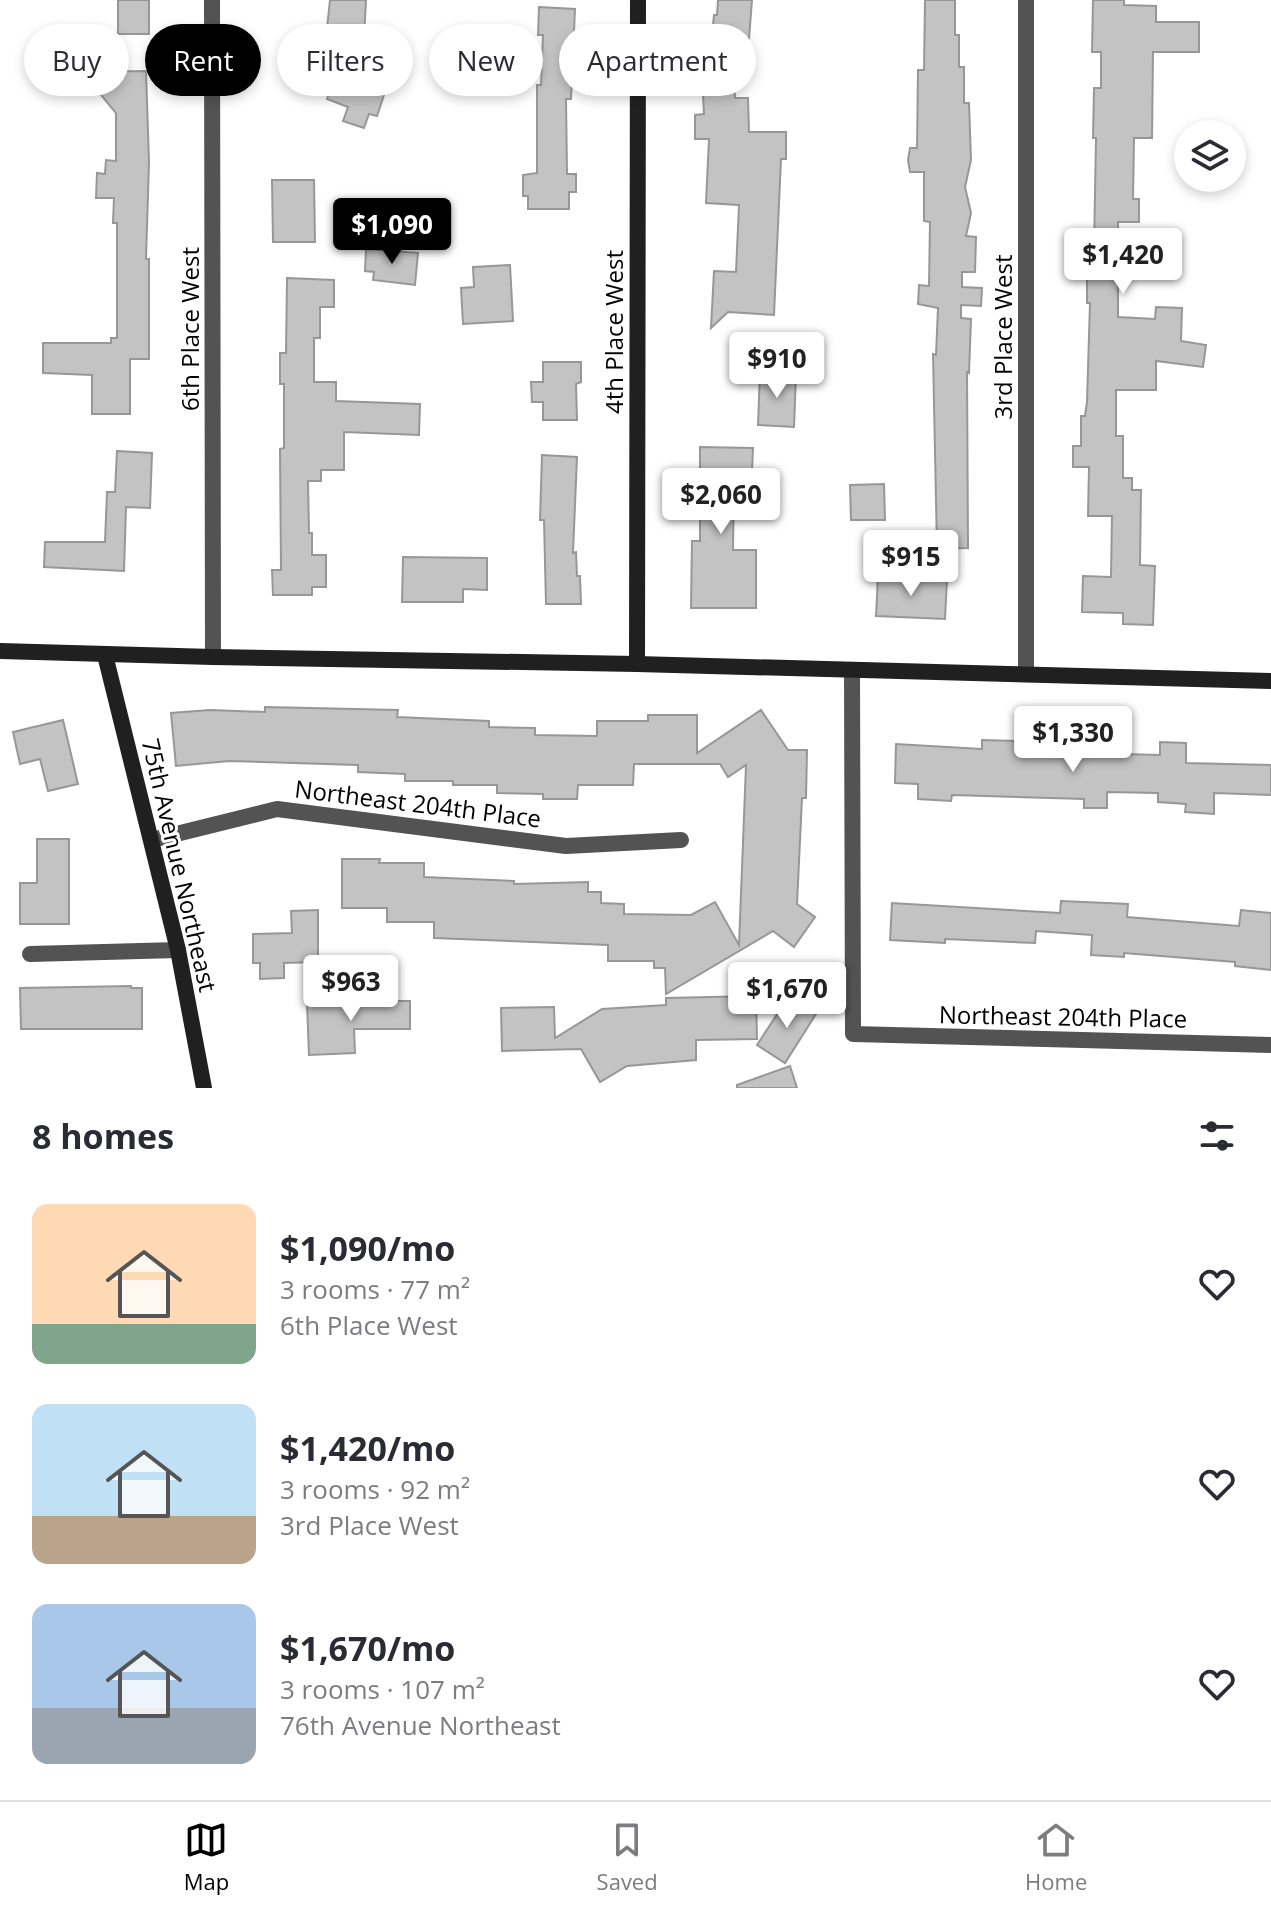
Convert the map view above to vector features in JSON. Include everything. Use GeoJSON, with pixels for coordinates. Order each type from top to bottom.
{"type":"FeatureCollection","features":[{"type":"Feature","properties":{"kind":"street","name":"6th Place West"},"geometry":{"type":"LineString","coordinates":[[212,0],[213,657]]}},
{"type":"Feature","properties":{"kind":"street","name":"4th Place West"},"geometry":{"type":"LineString","coordinates":[[637,664],[638,0]]}},
{"type":"Feature","properties":{"kind":"street","name":"3rd Place West"},"geometry":{"type":"LineString","coordinates":[[1026,0],[1026,673]]}},
{"type":"Feature","properties":{"kind":"street"},"geometry":{"type":"LineString","coordinates":[[0,651],[1271,681]]}},
{"type":"Feature","properties":{"kind":"street","name":"75th Avenue Northeast"},"geometry":{"type":"LineString","coordinates":[[105,655],[178,950],[204,1088]]}},
{"type":"Feature","properties":{"kind":"street","name":"Northeast 204th Place"},"geometry":{"type":"LineString","coordinates":[[852,670],[853,1034],[1271,1045]]}},
{"type":"Feature","properties":{"kind":"street","name":"Northeast 204th Place"},"geometry":{"type":"LineString","coordinates":[[152,840],[277,809],[566,846],[681,840]]}},
{"type":"Feature","properties":{"kind":"street"},"geometry":{"type":"LineString","coordinates":[[30,954],[178,950]]}},
{"type":"Feature","properties":{"kind":"building"},"geometry":{"type":"Polygon","coordinates":[[[118,0],[149,0],[149,24],[145,24],[145,34],[129,34],[129,24],[118,24],[118,0]]]}},
{"type":"Feature","properties":{"kind":"building"},"geometry":{"type":"Polygon","coordinates":[[[330,0],[366,0],[365,24],[327,24],[330,0]]]}},
{"type":"Feature","properties":{"kind":"building"},"geometry":{"type":"Polygon","coordinates":[[[718,0],[752,0],[750,24],[713,24],[714,15],[717,15],[718,0]]]}},
{"type":"Feature","properties":{"kind":"building"},"geometry":{"type":"Polygon","coordinates":[[[925,0],[955,0],[959,67],[964,67],[964,103],[969,103],[971,160],[965,187],[971,213],[966,236],[976,237],[975,272],[962,272],[962,287],[982,288],[981,306],[961,305],[961,318],[971,319],[967,372],[968,548],[937,549],[933,354],[936,355],[938,308],[918,304],[919,285],[929,286],[930,222],[924,221],[924,172],[910,172],[908,160],[910,148],[917,148],[918,70],[924,70],[925,0]]]}},
{"type":"Feature","properties":{"kind":"building"},"geometry":{"type":"Polygon","coordinates":[[[1093,0],[1124,0],[1124,5],[1156,6],[1156,22],[1199,22],[1199,52],[1153,52],[1152,138],[1134,138],[1133,199],[1139,199],[1139,222],[1118,222],[1118,317],[1155,319],[1156,307],[1182,308],[1181,341],[1206,345],[1203,367],[1156,361],[1156,390],[1116,390],[1116,436],[1123,436],[1123,478],[1132,478],[1132,490],[1141,490],[1140,565],[1155,566],[1153,625],[1123,624],[1123,613],[1082,612],[1083,576],[1111,577],[1112,516],[1088,516],[1089,467],[1073,467],[1073,446],[1081,446],[1081,416],[1085,416],[1087,402],[1090,303],[1087,303],[1087,248],[1094,248],[1094,88],[1101,88],[1101,52],[1092,52],[1093,0]]]}},
{"type":"Feature","properties":{"kind":"building"},"geometry":{"type":"Polygon","coordinates":[[[539,7],[575,9],[574,24],[559,24],[559,96],[571,96],[571,99],[566,99],[567,174],[576,174],[576,192],[569,192],[569,209],[528,209],[528,196],[523,196],[523,175],[537,173],[537,96],[543,96],[543,24],[538,24],[539,7]]]}},
{"type":"Feature","properties":{"kind":"building"},"geometry":{"type":"Polygon","coordinates":[[[129,71],[145,71],[147,96],[149,359],[130,359],[130,414],[92,414],[92,375],[43,373],[43,343],[111,343],[111,338],[117,338],[117,223],[113,223],[114,198],[96,198],[97,173],[105,174],[106,160],[116,161],[116,113],[102,96],[129,96],[129,71]]]}},
{"type":"Feature","properties":{"kind":"building"},"geometry":{"type":"Polygon","coordinates":[[[328,96],[384,96],[377,116],[369,114],[364,128],[343,121],[348,107],[327,99],[328,96]]]}},
{"type":"Feature","properties":{"kind":"building"},"geometry":{"type":"Polygon","coordinates":[[[703,96],[748,98],[749,132],[786,132],[786,159],[781,159],[774,315],[728,312],[711,328],[714,271],[736,272],[739,205],[706,203],[709,139],[695,139],[695,115],[704,114],[703,96]]]}},
{"type":"Feature","properties":{"kind":"building"},"geometry":{"type":"Polygon","coordinates":[[[272,180],[314,180],[315,242],[273,242],[272,180]]]}},
{"type":"Feature","properties":{"kind":"building"},"geometry":{"type":"Polygon","coordinates":[[[366,249],[418,253],[415,285],[373,280],[374,272],[365,271],[366,249]]]}},
{"type":"Feature","properties":{"kind":"building"},"geometry":{"type":"Polygon","coordinates":[[[510,265],[513,321],[463,324],[461,288],[474,287],[473,267],[510,265]]]}},
{"type":"Feature","properties":{"kind":"building"},"geometry":{"type":"Polygon","coordinates":[[[287,278],[334,280],[334,307],[320,307],[320,338],[314,338],[314,382],[336,382],[336,401],[420,404],[419,435],[344,432],[344,470],[321,470],[321,481],[308,481],[312,555],[326,555],[326,587],[312,587],[312,595],[273,595],[272,570],[281,570],[280,449],[284,448],[284,384],[280,384],[280,353],[286,353],[287,278]]]}},
{"type":"Feature","properties":{"kind":"building"},"geometry":{"type":"Polygon","coordinates":[[[543,362],[581,362],[581,382],[576,384],[577,420],[543,420],[543,402],[532,402],[531,382],[543,382],[543,362]]]}},
{"type":"Feature","properties":{"kind":"building"},"geometry":{"type":"Polygon","coordinates":[[[760,372],[796,374],[794,427],[758,425],[760,372]]]}},
{"type":"Feature","properties":{"kind":"building"},"geometry":{"type":"Polygon","coordinates":[[[700,447],[753,448],[752,472],[734,472],[733,550],[756,550],[756,608],[691,608],[692,541],[700,541],[700,447]]]}},
{"type":"Feature","properties":{"kind":"building"},"geometry":{"type":"Polygon","coordinates":[[[117,451],[152,453],[150,508],[126,507],[124,571],[44,567],[45,542],[105,542],[107,492],[115,492],[117,451]]]}},
{"type":"Feature","properties":{"kind":"building"},"geometry":{"type":"Polygon","coordinates":[[[542,455],[577,457],[573,553],[576,552],[577,576],[580,576],[581,604],[546,604],[544,520],[540,520],[542,455]]]}},
{"type":"Feature","properties":{"kind":"building"},"geometry":{"type":"Polygon","coordinates":[[[884,484],[885,520],[851,520],[850,485],[884,484]]]}},
{"type":"Feature","properties":{"kind":"building"},"geometry":{"type":"Polygon","coordinates":[[[403,557],[487,558],[487,590],[463,589],[463,602],[402,602],[403,557]]]}},
{"type":"Feature","properties":{"kind":"building"},"geometry":{"type":"Polygon","coordinates":[[[878,576],[947,580],[945,619],[876,616],[878,576]]]}},
{"type":"Feature","properties":{"kind":"building"},"geometry":{"type":"Polygon","coordinates":[[[265,707],[398,710],[397,717],[489,721],[489,727],[535,728],[535,735],[597,736],[597,721],[648,721],[648,715],[697,715],[697,753],[761,710],[788,750],[807,750],[797,904],[815,917],[794,947],[773,931],[666,994],[665,968],[654,968],[654,961],[608,961],[608,945],[434,938],[434,922],[387,922],[387,908],[342,908],[342,859],[424,863],[424,877],[514,881],[514,884],[588,882],[588,892],[601,892],[601,903],[624,904],[624,914],[691,915],[715,902],[739,945],[746,765],[728,777],[720,764],[634,764],[633,785],[578,785],[577,799],[543,799],[543,794],[497,793],[497,785],[405,781],[405,774],[358,772],[358,765],[229,761],[176,766],[171,713],[210,710],[265,712],[265,707]]]}},
{"type":"Feature","properties":{"kind":"building"},"geometry":{"type":"Polygon","coordinates":[[[63,720],[78,784],[48,791],[40,759],[20,764],[13,732],[63,720]]]}},
{"type":"Feature","properties":{"kind":"building"},"geometry":{"type":"Polygon","coordinates":[[[982,740],[1051,742],[1050,752],[1160,755],[1160,742],[1186,743],[1186,763],[1271,765],[1271,795],[1214,793],[1214,814],[1185,812],[1186,804],[1158,802],[1158,793],[1107,792],[1107,808],[1084,808],[1084,799],[952,795],[951,801],[918,799],[918,784],[895,783],[896,744],[982,749],[982,740]]]}},
{"type":"Feature","properties":{"kind":"building"},"geometry":{"type":"Polygon","coordinates":[[[37,839],[69,839],[69,924],[20,924],[20,883],[37,883],[37,839]]]}},
{"type":"Feature","properties":{"kind":"building"},"geometry":{"type":"Polygon","coordinates":[[[1061,901],[1128,904],[1127,917],[1239,926],[1241,910],[1271,913],[1271,970],[1235,966],[1235,962],[1124,953],[1124,957],[1091,955],[1092,935],[1036,931],[1035,943],[890,940],[892,903],[1060,913],[1061,901]]]}},
{"type":"Feature","properties":{"kind":"building"},"geometry":{"type":"Polygon","coordinates":[[[318,910],[318,962],[284,963],[284,978],[260,979],[260,963],[253,963],[253,934],[292,933],[291,911],[318,910]]]}},
{"type":"Feature","properties":{"kind":"building"},"geometry":{"type":"Polygon","coordinates":[[[20,988],[142,988],[142,1029],[21,1029],[20,988]]]}},
{"type":"Feature","properties":{"kind":"building"},"geometry":{"type":"Polygon","coordinates":[[[756,996],[757,1039],[696,1040],[696,1060],[627,1066],[600,1082],[581,1049],[502,1051],[501,1008],[554,1007],[555,1038],[602,1009],[666,1005],[666,998],[756,996]]]}},
{"type":"Feature","properties":{"kind":"building"},"geometry":{"type":"Polygon","coordinates":[[[789,996],[816,1014],[785,1063],[757,1045],[789,996]]]}},
{"type":"Feature","properties":{"kind":"building"},"geometry":{"type":"Polygon","coordinates":[[[410,1001],[410,1029],[354,1029],[355,1053],[309,1055],[307,1003],[410,1001]]]}},
{"type":"Feature","properties":{"kind":"building"},"geometry":{"type":"Polygon","coordinates":[[[790,1066],[797,1088],[737,1088],[737,1085],[790,1066]]]}}]}
